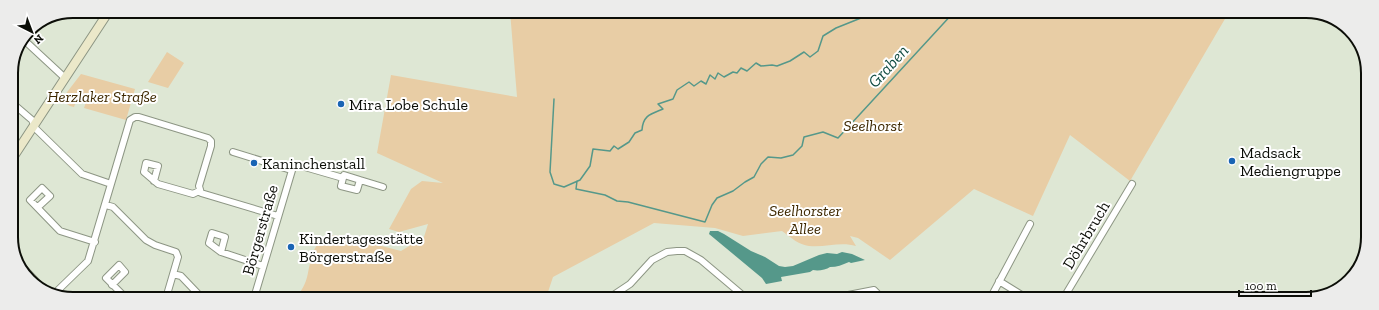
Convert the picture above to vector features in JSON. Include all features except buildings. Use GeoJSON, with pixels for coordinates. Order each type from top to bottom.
{"type":"FeatureCollection","features":[{"type":"Feature","properties":{"kind":"main road"},"geometry":{"type":"LineString","coordinates":[[18,150],[104,18]]}},
{"type":"Feature","properties":{"kind":"street"},"geometry":{"type":"LineString","coordinates":[[27,43],[65,78]]}},
{"type":"Feature","properties":{"kind":"street"},"geometry":{"type":"LineString","coordinates":[[18,108],[32,120],[36,129],[82,174],[111,184]]}},
{"type":"Feature","properties":{"kind":"street"},"geometry":{"type":"LineString","coordinates":[[58,290],[88,261],[95,242],[130,120],[135,117],[208,138],[211,141],[211,146],[199,186],[200,191],[204,194],[278,216]]}},
{"type":"Feature","properties":{"kind":"street","name":"Börgerstraße"},"geometry":{"type":"LineString","coordinates":[[233,152],[291,170]]}},
{"type":"Feature","properties":{"kind":"street","name":"Börgerstraße"},"geometry":{"type":"LineString","coordinates":[[256,292],[291,170],[295,165],[343,178],[344,175],[383,187]]}},
{"type":"Feature","properties":{"kind":"street"},"geometry":{"type":"LineString","coordinates":[[343,178],[341,186],[357,190],[360,180]]}},
{"type":"Feature","properties":{"kind":"street"},"geometry":{"type":"LineString","coordinates":[[154,181],[158,184],[193,194],[200,191]]}},
{"type":"Feature","properties":{"kind":"street","name":"Döhrbruch"},"geometry":{"type":"LineString","coordinates":[[1067,292],[1132,184]]}},
{"type":"Feature","properties":{"kind":"street"},"geometry":{"type":"LineString","coordinates":[[106,205],[113,207],[154,246],[176,252],[178,257],[168,292]]}},
{"type":"Feature","properties":{"kind":"street"},"geometry":{"type":"LineString","coordinates":[[38,208],[60,231],[95,242]]}},
{"type":"Feature","properties":{"kind":"street"},"geometry":{"type":"LineString","coordinates":[[994,292],[1030,224]]}},
{"type":"Feature","properties":{"kind":"street"},"geometry":{"type":"LineString","coordinates":[[617,292],[630,284],[656,257],[668,252],[677,251],[685,251],[701,260],[739,292]]}},
{"type":"Feature","properties":{"kind":"street"},"geometry":{"type":"LineString","coordinates":[[221,252],[263,266]]}},
{"type":"Feature","properties":{"kind":"street"},"geometry":{"type":"LineString","coordinates":[[173,274],[181,276],[196,292]]}},
{"type":"Feature","properties":{"kind":"street"},"geometry":{"type":"LineString","coordinates":[[999,282],[1016,292]]}},
{"type":"Feature","properties":{"kind":"street"},"geometry":{"type":"LineString","coordinates":[[112,285],[120,292]]}},
{"type":"Feature","properties":{"kind":"street"},"geometry":{"type":"LineString","coordinates":[[864,292],[874,290],[877,292]]}},
{"type":"Feature","properties":{"kind":"green space","name":"Seelhorst"},"geometry":{"type":"Polygon","coordinates":[[[511,18],[1225,18],[1130,181],[1070,135],[1033,216],[974,189],[890,260],[858,238],[850,236],[856,246],[838,244],[809,246],[798,242],[782,231],[743,236],[715,228],[654,223],[553,277],[548,292],[300,292],[306,282],[312,256],[316,247],[321,240],[326,237],[333,235],[347,237],[401,251],[424,237],[428,224],[399,232],[389,229],[411,189],[422,181],[443,183],[377,153],[391,75],[517,97],[511,18]]]}},
{"type":"Feature","properties":{"kind":"green space"},"geometry":{"type":"Polygon","coordinates":[[[167,52],[184,63],[168,88],[148,82],[167,52]]]}},
{"type":"Feature","properties":{"kind":"green space","name":"Herzlaker Straße"},"geometry":{"type":"Polygon","coordinates":[[[81,74],[135,89],[126,120],[84,108],[86,102],[77,99],[74,107],[61,100],[81,74]]]}},
{"type":"Feature","properties":{"kind":"water"},"geometry":{"type":"Polygon","coordinates":[[[710,231],[718,231],[724,234],[779,266],[793,266],[827,253],[837,254],[842,252],[852,254],[865,260],[851,263],[849,262],[840,266],[822,270],[813,270],[810,272],[781,277],[782,281],[766,284],[762,278],[709,234],[710,231]]]}},
{"type":"Feature","properties":{"kind":"waterway"},"geometry":{"type":"LineString","coordinates":[[554,99],[550,172],[554,184],[564,187],[580,180],[590,166],[593,149],[610,151],[614,146],[618,149],[629,142],[635,133],[642,130],[644,121],[648,116],[663,109],[658,104],[673,99],[677,90],[689,82],[694,86],[701,81],[706,84],[710,75],[715,79],[718,73],[724,77],[733,72],[737,73],[741,68],[747,71],[756,63],[761,66],[777,66],[790,61],[804,52],[810,57],[818,51],[823,36],[836,28],[861,18]]}},
{"type":"Feature","properties":{"kind":"waterway","name":"Graben"},"geometry":{"type":"LineString","coordinates":[[577,181],[576,189],[605,195],[617,201],[628,202],[705,222],[712,205],[717,198],[733,191],[754,177],[761,164],[768,157],[781,158],[793,155],[802,146],[804,137],[823,132],[838,138],[948,18]]}},
{"type":"Feature","properties":{"kind":"place","name":"Mira Lobe Schule"},"geometry":{"type":"Point","coordinates":[341,104]}},
{"type":"Feature","properties":{"kind":"place","name":"Madsack Mediengruppe"},"geometry":{"type":"Point","coordinates":[1232,161]}},
{"type":"Feature","properties":{"kind":"place","name":"Kaninchenstall"},"geometry":{"type":"Point","coordinates":[254,163]}},
{"type":"Feature","properties":{"kind":"place","name":"Kindertagesstätte Börgerstraße"},"geometry":{"type":"Point","coordinates":[291,247]}},
{"type":"Feature","properties":{"kind":"park label","name":"Seelhorster Allee"},"geometry":{"type":"Point","coordinates":[805,219]}}]}
